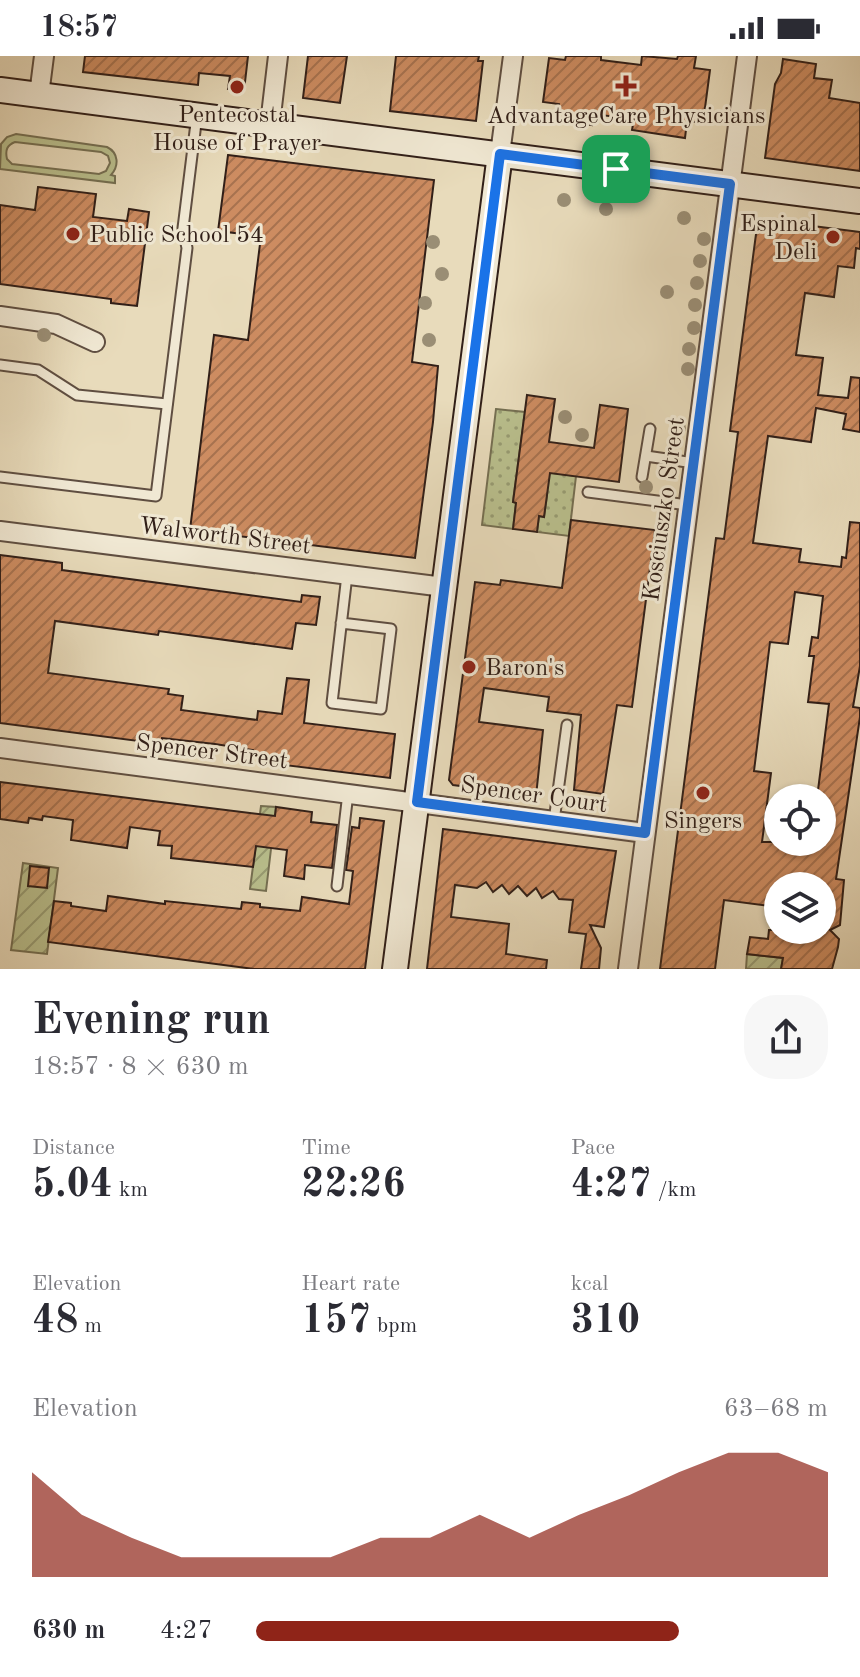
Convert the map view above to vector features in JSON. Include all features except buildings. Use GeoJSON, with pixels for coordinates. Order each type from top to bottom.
{"type":"FeatureCollection","features":[{"type":"Feature","properties":{"kind":"main road"},"geometry":{"type":"LineString","coordinates":[[0,90],[860,201]]}},
{"type":"Feature","properties":{"kind":"main road"},"geometry":{"type":"LineString","coordinates":[[395,969],[500,154]]}},
{"type":"Feature","properties":{"kind":"street"},"geometry":{"type":"LineString","coordinates":[[39,95],[44,56]]}},
{"type":"Feature","properties":{"kind":"street"},"geometry":{"type":"LineString","coordinates":[[270,124],[278,56]]}},
{"type":"Feature","properties":{"kind":"street"},"geometry":{"type":"LineString","coordinates":[[500,154],[513,56]]}},
{"type":"Feature","properties":{"kind":"street","name":"Kosciuszko Street"},"geometry":{"type":"LineString","coordinates":[[628,969],[747,56]]}},
{"type":"Feature","properties":{"kind":"street"},"geometry":{"type":"LineString","coordinates":[[0,316],[56,324],[95,342]]}},
{"type":"Feature","properties":{"kind":"street","name":"Walworth Street"},"geometry":{"type":"LineString","coordinates":[[0,531],[444,587]]}},
{"type":"Feature","properties":{"kind":"street","name":"Spencer Street"},"geometry":{"type":"LineString","coordinates":[[0,748],[417,802]]}},
{"type":"Feature","properties":{"kind":"street","name":"Spencer Court"},"geometry":{"type":"LineString","coordinates":[[417,802],[645,833]]}},
{"type":"Feature","properties":{"kind":"lane"},"geometry":{"type":"LineString","coordinates":[[0,477],[156,496],[187,248],[183,228],[197,115]]}},
{"type":"Feature","properties":{"kind":"lane"},"geometry":{"type":"LineString","coordinates":[[0,365],[38,370],[77,395],[167,404]]}},
{"type":"Feature","properties":{"kind":"lane"},"geometry":{"type":"LineString","coordinates":[[642,477],[650,429]]}},
{"type":"Feature","properties":{"kind":"lane"},"geometry":{"type":"LineString","coordinates":[[646,456],[694,463]]}},
{"type":"Feature","properties":{"kind":"lane"},"geometry":{"type":"LineString","coordinates":[[588,492],[688,505]]}},
{"type":"Feature","properties":{"kind":"lane"},"geometry":{"type":"LineString","coordinates":[[341,623],[391,629],[381,709],[332,703],[341,623],[347,575]]}},
{"type":"Feature","properties":{"kind":"lane"},"geometry":{"type":"LineString","coordinates":[[554,821],[567,725]]}},
{"type":"Feature","properties":{"kind":"lane"},"geometry":{"type":"LineString","coordinates":[[337,886],[348,793]]}},
{"type":"Feature","properties":{"kind":"green space"},"geometry":{"type":"Polygon","coordinates":[[[16,134],[107,147],[116,160],[111,175],[115,176],[115,183],[0,169],[1,144],[7,137],[16,134]],[[15,142],[8,146],[6,153],[12,164],[99,174],[106,171],[110,163],[108,156],[101,152],[15,142]]]}},
{"type":"Feature","properties":{"kind":"green space"},"geometry":{"type":"Polygon","coordinates":[[[496,409],[525,412],[513,501],[516,503],[513,529],[482,525],[496,409]]]}},
{"type":"Feature","properties":{"kind":"green space"},"geometry":{"type":"Polygon","coordinates":[[[545,472],[576,476],[569,536],[537,532],[539,516],[544,517],[547,496],[545,472]]]}},
{"type":"Feature","properties":{"kind":"green space"},"geometry":{"type":"Polygon","coordinates":[[[261,806],[276,807],[266,891],[250,889],[261,806]]]}},
{"type":"Feature","properties":{"kind":"green space"},"geometry":{"type":"Polygon","coordinates":[[[23,863],[58,868],[47,954],[11,950],[23,863]]]}},
{"type":"Feature","properties":{"kind":"green space"},"geometry":{"type":"Polygon","coordinates":[[[747,954],[783,958],[781,969],[746,969],[747,954]]]}},
{"type":"Feature","properties":{"kind":"place","name":"AdvantageCare Physicians"},"geometry":{"type":"Point","coordinates":[626,86]}},
{"type":"Feature","properties":{"kind":"place","name":"Pentecostal House of Prayer"},"geometry":{"type":"Point","coordinates":[237,87]}},
{"type":"Feature","properties":{"kind":"place","name":"Public School 54"},"geometry":{"type":"Point","coordinates":[73,234]}},
{"type":"Feature","properties":{"kind":"place","name":"Espinal Deli"},"geometry":{"type":"Point","coordinates":[833,237]}},
{"type":"Feature","properties":{"kind":"place","name":"Baron's"},"geometry":{"type":"Point","coordinates":[469,667]}},
{"type":"Feature","properties":{"kind":"place","name":"Singers"},"geometry":{"type":"Point","coordinates":[703,793]}},
{"type":"Feature","properties":{"kind":"route"},"geometry":{"type":"LineString","coordinates":[[500,154],[616,169],[730,184],[645,833],[417,802],[500,154]]}}]}
